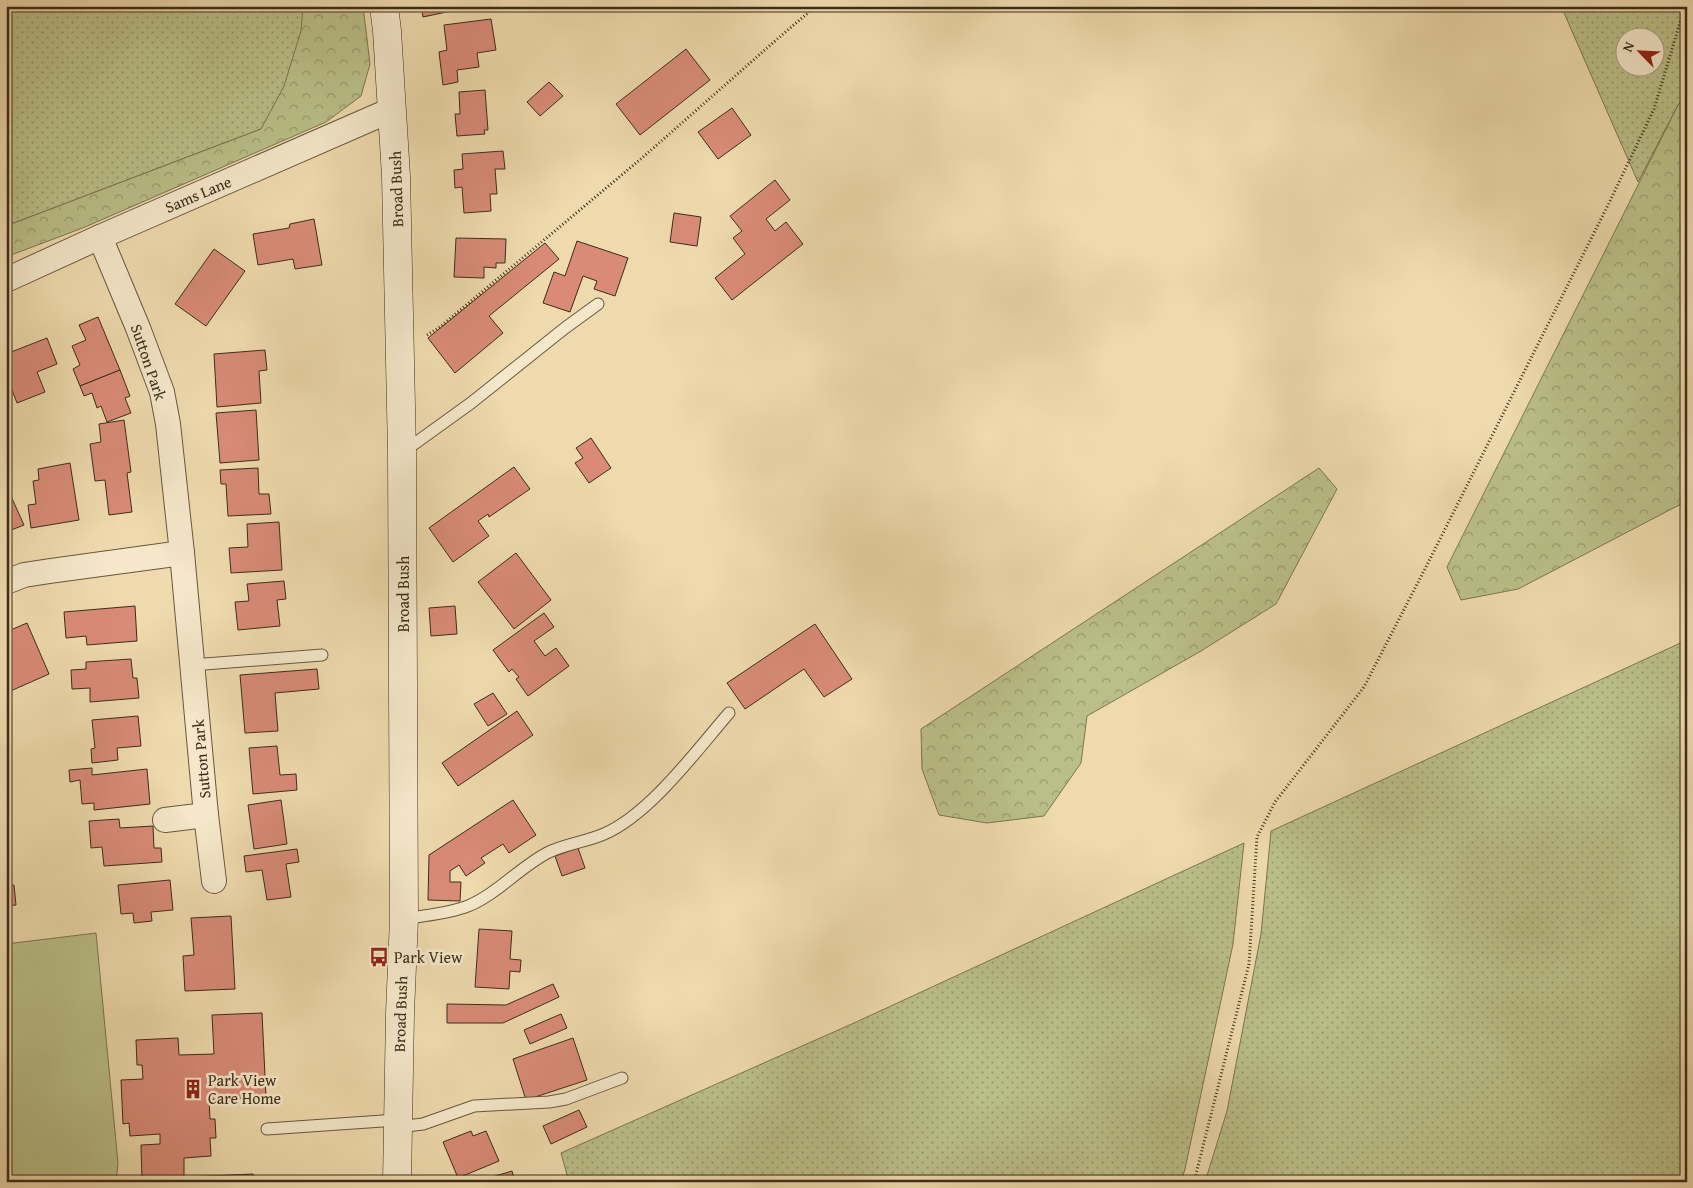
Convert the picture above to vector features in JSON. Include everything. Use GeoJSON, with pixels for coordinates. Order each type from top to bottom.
{"type":"FeatureCollection","features":[{"type":"Feature","properties":{"kind":"main road","name":"Broad Bush"},"geometry":{"type":"LineString","coordinates":[[384,6],[396,176],[402,453],[404,919],[397,1124],[397,1182]]}},
{"type":"Feature","properties":{"kind":"street","name":"Sams Lane"},"geometry":{"type":"LineString","coordinates":[[6,280],[392,110]]}},
{"type":"Feature","properties":{"kind":"street","name":"Sutton Park"},"geometry":{"type":"LineString","coordinates":[[100,237],[162,392],[168,424],[214,881]]}},
{"type":"Feature","properties":{"kind":"street"},"geometry":{"type":"LineString","coordinates":[[6,582],[24,575],[182,553]]}},
{"type":"Feature","properties":{"kind":"street","name":"Sutton Park"},"geometry":{"type":"LineString","coordinates":[[165,820],[206,815]]}},
{"type":"Feature","properties":{"kind":"lane"},"geometry":{"type":"LineString","coordinates":[[402,453],[471,403],[598,304]]}},
{"type":"Feature","properties":{"kind":"lane"},"geometry":{"type":"LineString","coordinates":[[192,665],[322,655]]}},
{"type":"Feature","properties":{"kind":"lane"},"geometry":{"type":"LineString","coordinates":[[404,919],[467,906],[490,893],[548,852],[605,834],[631,818],[659,794],[729,713]]}},
{"type":"Feature","properties":{"kind":"lane"},"geometry":{"type":"LineString","coordinates":[[267,1129],[423,1124],[474,1106],[549,1102],[566,1099],[622,1078]]}},
{"type":"Feature","properties":{"kind":"path"},"geometry":{"type":"LineString","coordinates":[[400,350],[440,326],[561,226],[678,128],[816,6]]}},
{"type":"Feature","properties":{"kind":"path"},"geometry":{"type":"LineString","coordinates":[[1194,1182],[1249,964],[1257,838],[1275,802],[1364,687],[1654,109],[1685,6]]}},
{"type":"Feature","properties":{"kind":"green space"},"geometry":{"type":"Polygon","coordinates":[[[6,6],[344,6],[261,129],[6,226],[6,6]]]}},
{"type":"Feature","properties":{"kind":"green space"},"geometry":{"type":"Polygon","coordinates":[[[303,6],[363,6],[370,64],[361,96],[326,122],[85,227],[6,257],[6,226],[261,129],[284,86],[301,31],[303,6]]]}},
{"type":"Feature","properties":{"kind":"green space"},"geometry":{"type":"Polygon","coordinates":[[[1561,6],[1687,6],[1687,95],[1678,105],[1638,182],[1561,6]]]}},
{"type":"Feature","properties":{"kind":"green space"},"geometry":{"type":"Polygon","coordinates":[[[1687,95],[1687,501],[1518,589],[1461,600],[1447,567],[1678,105],[1687,95]]]}},
{"type":"Feature","properties":{"kind":"green space"},"geometry":{"type":"Polygon","coordinates":[[[1319,468],[1337,489],[1276,604],[1201,651],[1087,716],[1081,763],[1044,816],[987,823],[939,815],[922,769],[921,729],[1319,468]]]}},
{"type":"Feature","properties":{"kind":"green space"},"geometry":{"type":"Polygon","coordinates":[[[1687,640],[1687,1182],[1205,1182],[1227,1111],[1261,934],[1271,831],[1687,640]]]}},
{"type":"Feature","properties":{"kind":"green space"},"geometry":{"type":"Polygon","coordinates":[[[1244,843],[1233,944],[1181,1182],[569,1182],[561,1153],[854,1023],[1244,843]]]}},
{"type":"Feature","properties":{"kind":"green space"},"geometry":{"type":"Polygon","coordinates":[[[96,933],[118,1163],[116,1182],[6,1182],[6,944],[96,933]]]}},
{"type":"Feature","properties":{"kind":"building"},"geometry":{"type":"Polygon","coordinates":[[[421,6],[456,6],[456,10],[423,17],[421,6]]]}},
{"type":"Feature","properties":{"kind":"building"},"geometry":{"type":"Polygon","coordinates":[[[491,19],[496,50],[477,53],[479,67],[457,70],[458,82],[443,85],[439,52],[447,50],[444,25],[491,19]]]}},
{"type":"Feature","properties":{"kind":"building"},"geometry":{"type":"Polygon","coordinates":[[[686,49],[710,80],[640,135],[616,104],[686,49]]]}},
{"type":"Feature","properties":{"kind":"building"},"geometry":{"type":"Polygon","coordinates":[[[549,82],[563,96],[540,116],[527,102],[549,82]]]}},
{"type":"Feature","properties":{"kind":"building"},"geometry":{"type":"Polygon","coordinates":[[[485,90],[488,130],[484,130],[485,134],[457,136],[455,114],[460,114],[459,92],[485,90]]]}},
{"type":"Feature","properties":{"kind":"building"},"geometry":{"type":"Polygon","coordinates":[[[732,108],[751,135],[718,159],[698,132],[732,108]]]}},
{"type":"Feature","properties":{"kind":"building"},"geometry":{"type":"Polygon","coordinates":[[[503,151],[505,169],[495,169],[497,194],[490,194],[491,211],[464,213],[462,187],[455,188],[454,170],[463,169],[462,154],[503,151]]]}},
{"type":"Feature","properties":{"kind":"building"},"geometry":{"type":"Polygon","coordinates":[[[775,180],[790,200],[766,219],[775,231],[786,222],[803,244],[732,300],[715,278],[745,254],[733,238],[742,231],[730,216],[775,180]]]}},
{"type":"Feature","properties":{"kind":"building"},"geometry":{"type":"Polygon","coordinates":[[[674,213],[701,217],[697,246],[670,242],[674,213]]]}},
{"type":"Feature","properties":{"kind":"building"},"geometry":{"type":"Polygon","coordinates":[[[314,219],[322,265],[295,269],[293,259],[258,265],[253,234],[289,228],[290,224],[314,219]]]}},
{"type":"Feature","properties":{"kind":"building"},"geometry":{"type":"Polygon","coordinates":[[[456,238],[506,239],[505,263],[496,263],[496,268],[484,267],[484,278],[454,277],[456,238]]]}},
{"type":"Feature","properties":{"kind":"building"},"geometry":{"type":"Polygon","coordinates":[[[577,241],[628,258],[615,296],[594,289],[597,281],[583,276],[570,312],[543,303],[554,272],[565,276],[577,241]]]}},
{"type":"Feature","properties":{"kind":"building"},"geometry":{"type":"Polygon","coordinates":[[[545,243],[559,259],[489,316],[503,333],[455,373],[428,338],[545,243]]]}},
{"type":"Feature","properties":{"kind":"building"},"geometry":{"type":"Polygon","coordinates":[[[214,249],[245,271],[206,326],[175,304],[214,249]]]}},
{"type":"Feature","properties":{"kind":"building"},"geometry":{"type":"Polygon","coordinates":[[[98,317],[120,370],[80,386],[73,369],[80,365],[72,346],[86,340],[79,325],[98,317]]]}},
{"type":"Feature","properties":{"kind":"building"},"geometry":{"type":"Polygon","coordinates":[[[47,338],[57,364],[37,372],[45,392],[17,403],[6,374],[6,354],[47,338]]]}},
{"type":"Feature","properties":{"kind":"building"},"geometry":{"type":"Polygon","coordinates":[[[265,350],[267,370],[259,371],[261,403],[217,407],[214,354],[265,350]]]}},
{"type":"Feature","properties":{"kind":"building"},"geometry":{"type":"Polygon","coordinates":[[[120,370],[130,396],[125,398],[131,413],[107,422],[101,406],[97,408],[92,393],[84,396],[80,386],[120,370]]]}},
{"type":"Feature","properties":{"kind":"building"},"geometry":{"type":"Polygon","coordinates":[[[256,410],[259,460],[220,463],[216,413],[256,410]]]}},
{"type":"Feature","properties":{"kind":"building"},"geometry":{"type":"Polygon","coordinates":[[[124,420],[131,472],[127,473],[132,512],[109,515],[105,480],[95,481],[90,444],[101,442],[99,424],[124,420]]]}},
{"type":"Feature","properties":{"kind":"building"},"geometry":{"type":"Polygon","coordinates":[[[591,438],[611,468],[589,483],[575,463],[583,458],[576,448],[591,438]]]}},
{"type":"Feature","properties":{"kind":"building"},"geometry":{"type":"Polygon","coordinates":[[[70,463],[79,520],[31,528],[28,505],[36,504],[33,481],[39,480],[38,469],[70,463]]]}},
{"type":"Feature","properties":{"kind":"building"},"geometry":{"type":"Polygon","coordinates":[[[514,467],[530,489],[489,517],[488,514],[478,521],[489,536],[453,562],[429,528],[514,467]]]}},
{"type":"Feature","properties":{"kind":"building"},"geometry":{"type":"Polygon","coordinates":[[[258,468],[259,494],[269,494],[271,514],[228,516],[226,484],[221,484],[220,470],[258,468]]]}},
{"type":"Feature","properties":{"kind":"building"},"geometry":{"type":"Polygon","coordinates":[[[10,494],[24,525],[6,532],[6,495],[10,494]]]}},
{"type":"Feature","properties":{"kind":"building"},"geometry":{"type":"Polygon","coordinates":[[[279,522],[282,570],[231,573],[229,548],[248,547],[247,524],[279,522]]]}},
{"type":"Feature","properties":{"kind":"building"},"geometry":{"type":"Polygon","coordinates":[[[516,553],[551,600],[514,629],[478,582],[516,553]]]}},
{"type":"Feature","properties":{"kind":"building"},"geometry":{"type":"Polygon","coordinates":[[[284,581],[286,599],[277,600],[280,626],[238,630],[235,602],[249,601],[247,584],[284,581]]]}},
{"type":"Feature","properties":{"kind":"building"},"geometry":{"type":"Polygon","coordinates":[[[135,606],[137,641],[87,645],[86,636],[66,638],[64,612],[135,606]]]}},
{"type":"Feature","properties":{"kind":"building"},"geometry":{"type":"Polygon","coordinates":[[[455,606],[457,634],[431,636],[429,608],[455,606]]]}},
{"type":"Feature","properties":{"kind":"building"},"geometry":{"type":"Polygon","coordinates":[[[544,613],[554,627],[534,641],[545,656],[556,648],[569,666],[528,696],[516,679],[519,677],[512,669],[509,672],[493,650],[544,613]]]}},
{"type":"Feature","properties":{"kind":"building"},"geometry":{"type":"Polygon","coordinates":[[[27,623],[49,674],[6,693],[6,632],[27,623]]]}},
{"type":"Feature","properties":{"kind":"building"},"geometry":{"type":"Polygon","coordinates":[[[815,624],[852,679],[824,697],[804,669],[745,709],[727,683],[815,624]]]}},
{"type":"Feature","properties":{"kind":"building"},"geometry":{"type":"Polygon","coordinates":[[[131,659],[133,678],[137,678],[139,698],[90,702],[90,688],[72,689],[71,670],[86,669],[86,662],[131,659]]]}},
{"type":"Feature","properties":{"kind":"building"},"geometry":{"type":"Polygon","coordinates":[[[317,669],[319,689],[275,693],[278,731],[245,733],[240,675],[317,669]]]}},
{"type":"Feature","properties":{"kind":"building"},"geometry":{"type":"Polygon","coordinates":[[[493,693],[507,714],[488,726],[474,704],[493,693]]]}},
{"type":"Feature","properties":{"kind":"building"},"geometry":{"type":"Polygon","coordinates":[[[517,711],[533,735],[458,786],[442,763],[517,711]]]}},
{"type":"Feature","properties":{"kind":"building"},"geometry":{"type":"Polygon","coordinates":[[[138,716],[141,746],[117,748],[118,760],[92,763],[91,749],[95,748],[92,720],[138,716]]]}},
{"type":"Feature","properties":{"kind":"building"},"geometry":{"type":"Polygon","coordinates":[[[277,746],[280,775],[296,774],[297,790],[253,794],[249,748],[277,746]]]}},
{"type":"Feature","properties":{"kind":"building"},"geometry":{"type":"Polygon","coordinates":[[[92,768],[92,775],[147,769],[150,804],[94,810],[94,803],[82,804],[80,780],[70,782],[69,770],[92,768]]]}},
{"type":"Feature","properties":{"kind":"building"},"geometry":{"type":"Polygon","coordinates":[[[281,800],[287,844],[254,849],[248,805],[281,800]]]}},
{"type":"Feature","properties":{"kind":"building"},"geometry":{"type":"Polygon","coordinates":[[[513,800],[536,835],[509,853],[503,844],[481,858],[485,863],[466,876],[459,865],[450,871],[450,882],[461,882],[460,901],[428,900],[429,855],[513,800]]]}},
{"type":"Feature","properties":{"kind":"building"},"geometry":{"type":"Polygon","coordinates":[[[119,819],[120,828],[153,826],[154,848],[161,848],[162,862],[104,866],[102,847],[91,848],[89,821],[119,819]]]}},
{"type":"Feature","properties":{"kind":"building"},"geometry":{"type":"Polygon","coordinates":[[[578,848],[585,868],[562,876],[555,856],[578,848]]]}},
{"type":"Feature","properties":{"kind":"building"},"geometry":{"type":"Polygon","coordinates":[[[297,849],[299,862],[286,864],[291,897],[267,900],[262,870],[246,872],[244,856],[297,849]]]}},
{"type":"Feature","properties":{"kind":"building"},"geometry":{"type":"Polygon","coordinates":[[[170,880],[173,910],[151,912],[152,921],[134,923],[133,913],[121,914],[118,885],[170,880]]]}},
{"type":"Feature","properties":{"kind":"building"},"geometry":{"type":"Polygon","coordinates":[[[14,885],[16,905],[6,906],[6,886],[14,885]]]}},
{"type":"Feature","properties":{"kind":"building"},"geometry":{"type":"Polygon","coordinates":[[[231,916],[235,989],[185,991],[183,956],[194,955],[191,918],[231,916]]]}},
{"type":"Feature","properties":{"kind":"building"},"geometry":{"type":"Polygon","coordinates":[[[479,929],[512,931],[510,959],[521,960],[520,972],[510,971],[509,989],[475,987],[479,929]]]}},
{"type":"Feature","properties":{"kind":"building"},"geometry":{"type":"Polygon","coordinates":[[[553,984],[559,997],[503,1023],[447,1023],[447,1004],[506,1005],[553,984]]]}},
{"type":"Feature","properties":{"kind":"building","name":"Park View Care Home"},"geometry":{"type":"Polygon","coordinates":[[[262,1013],[266,1097],[209,1100],[210,1119],[215,1119],[216,1138],[210,1138],[211,1156],[184,1158],[184,1177],[253,1174],[254,1182],[142,1182],[141,1145],[160,1144],[160,1134],[130,1136],[129,1123],[123,1124],[121,1080],[143,1079],[142,1065],[137,1065],[136,1040],[178,1038],[179,1055],[214,1054],[212,1015],[262,1013]]]}},
{"type":"Feature","properties":{"kind":"building"},"geometry":{"type":"Polygon","coordinates":[[[561,1014],[567,1028],[530,1044],[524,1030],[561,1014]]]}},
{"type":"Feature","properties":{"kind":"building"},"geometry":{"type":"Polygon","coordinates":[[[573,1038],[587,1080],[526,1100],[513,1059],[573,1038]]]}},
{"type":"Feature","properties":{"kind":"building"},"geometry":{"type":"Polygon","coordinates":[[[579,1110],[587,1127],[551,1144],[543,1126],[579,1110]]]}},
{"type":"Feature","properties":{"kind":"building"},"geometry":{"type":"Polygon","coordinates":[[[471,1131],[473,1136],[486,1131],[499,1161],[458,1178],[443,1142],[471,1131]]]}},
{"type":"Feature","properties":{"kind":"building"},"geometry":{"type":"Polygon","coordinates":[[[512,1171],[515,1182],[479,1181],[512,1171]]]}},
{"type":"Feature","properties":{"kind":"place","name":"Park View"},"geometry":{"type":"Point","coordinates":[379,957]}},
{"type":"Feature","properties":{"kind":"place","name":"Park View Care Home"},"geometry":{"type":"Point","coordinates":[193,1089]}}]}
